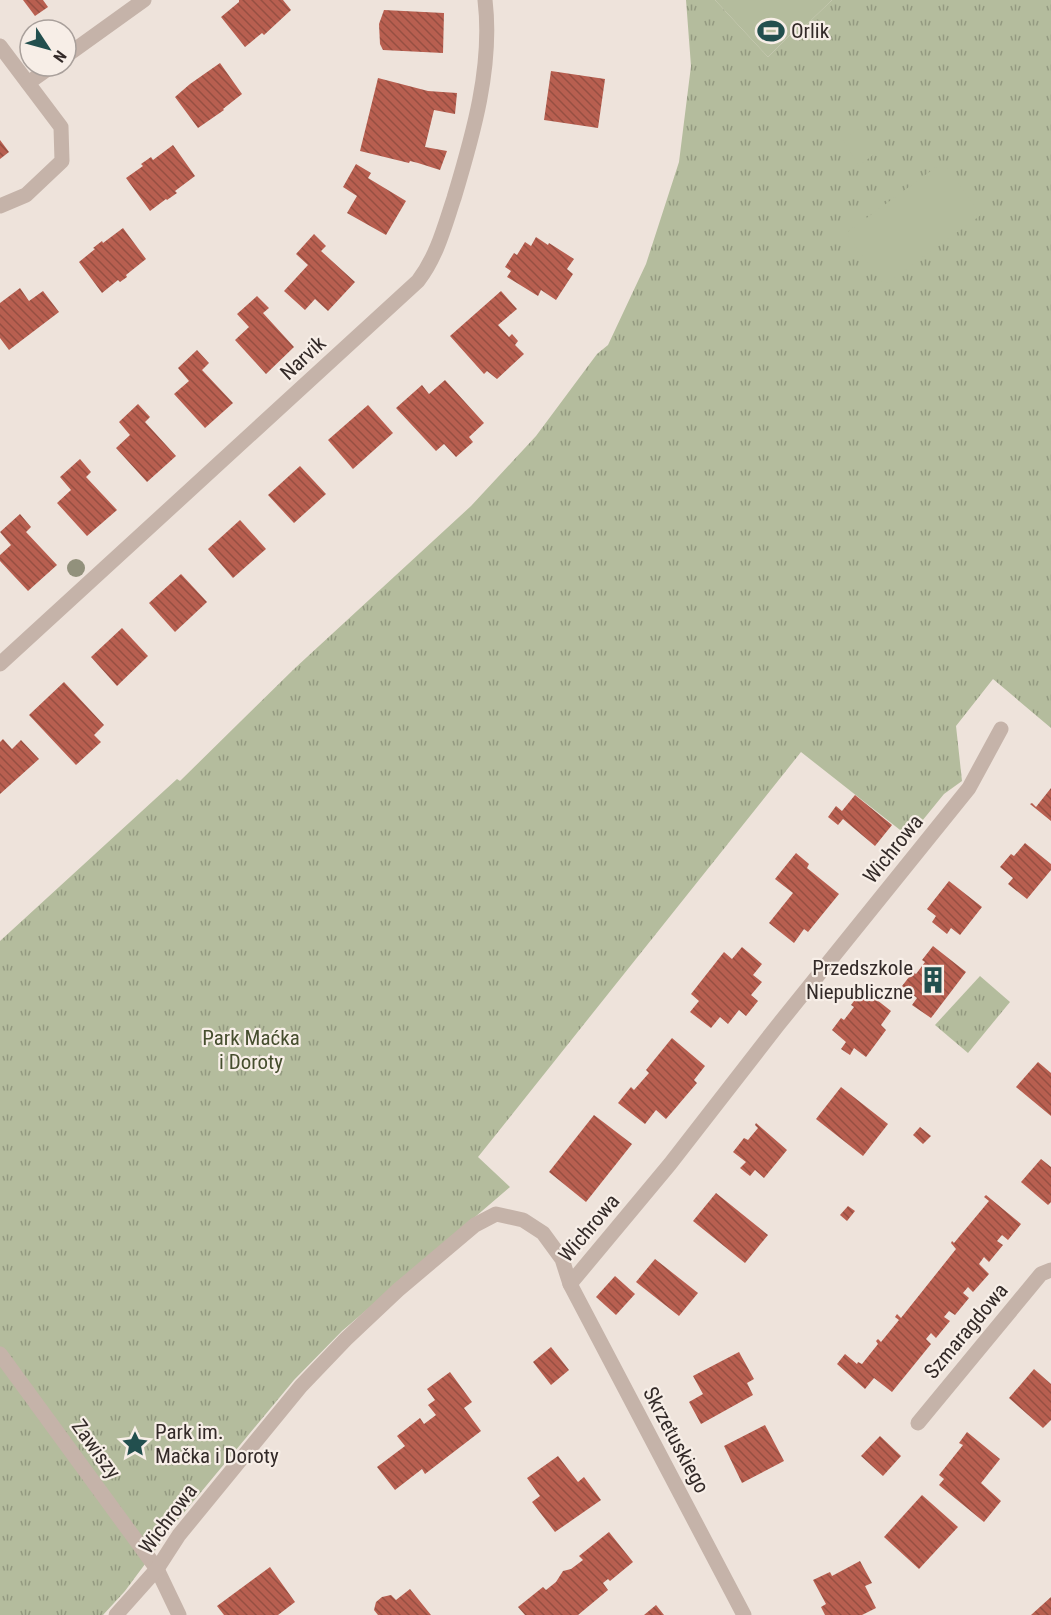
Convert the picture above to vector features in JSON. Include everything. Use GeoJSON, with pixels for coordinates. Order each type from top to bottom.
{"type":"FeatureCollection","features":[{"type":"Feature","properties":{"kind":"street"},"geometry":{"type":"LineString","coordinates":[[78,47],[144,0]]}},
{"type":"Feature","properties":{"kind":"street","name":"Narvik"},"geometry":{"type":"LineString","coordinates":[[0,664],[418,281],[430,265],[440,243],[459,180],[479,100],[485,54],[485,0]]}},
{"type":"Feature","properties":{"kind":"street"},"geometry":{"type":"LineString","coordinates":[[0,46],[62,127],[62,161],[26,195],[0,206]]}},
{"type":"Feature","properties":{"kind":"street"},"geometry":{"type":"LineString","coordinates":[[28,83],[35,78]]}},
{"type":"Feature","properties":{"kind":"street","name":"Wichrowa"},"geometry":{"type":"LineString","coordinates":[[570,1284],[670,1164],[778,1025],[969,788],[1002,729]]}},
{"type":"Feature","properties":{"kind":"street","name":"Wichrowa"},"geometry":{"type":"LineString","coordinates":[[116,1615],[157,1569],[178,1535],[301,1386],[398,1290],[474,1225],[496,1214],[523,1220],[543,1233],[549,1241],[562,1259],[570,1284]]}},
{"type":"Feature","properties":{"kind":"street","name":"Szmaragdowa"},"geometry":{"type":"LineString","coordinates":[[918,1423],[1041,1274],[1051,1270]]}},
{"type":"Feature","properties":{"kind":"street","name":"Skrzetuskiego"},"geometry":{"type":"LineString","coordinates":[[570,1284],[744,1615]]}},
{"type":"Feature","properties":{"kind":"street","name":"Zawiszy"},"geometry":{"type":"LineString","coordinates":[[0,1354],[157,1569],[179,1615]]}},
{"type":"Feature","properties":{"kind":"green space","name":"Park Maćka i Doroty"},"geometry":{"type":"Polygon","coordinates":[[[686,0],[715,0],[768,57],[792,33],[803,28],[832,0],[1051,0],[1051,728],[993,679],[956,726],[962,781],[944,794],[909,837],[801,752],[478,1157],[510,1187],[342,1331],[294,1380],[177,1521],[125,1591],[103,1615],[0,1615],[0,941],[177,779],[180,781],[294,669],[471,506],[536,436],[597,354],[608,345],[646,264],[679,162],[691,66],[686,0]]]}},
{"type":"Feature","properties":{"kind":"green space","name":"Orlik"},"geometry":{"type":"Polygon","coordinates":[[[715,0],[832,0],[803,28],[792,33],[768,57],[715,0]]]}},
{"type":"Feature","properties":{"kind":"green space"},"geometry":{"type":"Polygon","coordinates":[[[861,127],[883,147],[859,166],[843,140],[861,127]]]}},
{"type":"Feature","properties":{"kind":"green space"},"geometry":{"type":"Polygon","coordinates":[[[943,162],[981,215],[884,285],[846,233],[943,162]]]}},
{"type":"Feature","properties":{"kind":"green space"},"geometry":{"type":"Polygon","coordinates":[[[980,976],[1010,1002],[968,1053],[935,1025],[980,976]]]}},
{"type":"Feature","properties":{"kind":"building"},"geometry":{"type":"Polygon","coordinates":[[[23,0],[43,0],[48,7],[35,16],[23,0]]]}},
{"type":"Feature","properties":{"kind":"building"},"geometry":{"type":"Polygon","coordinates":[[[239,0],[283,0],[291,10],[264,35],[262,33],[245,47],[221,17],[239,0]]]}},
{"type":"Feature","properties":{"kind":"building"},"geometry":{"type":"Polygon","coordinates":[[[384,10],[444,13],[443,53],[383,50],[380,44],[379,24],[384,10]]]}},
{"type":"Feature","properties":{"kind":"building"},"geometry":{"type":"Polygon","coordinates":[[[220,63],[242,94],[198,128],[175,97],[220,63]]]}},
{"type":"Feature","properties":{"kind":"building"},"geometry":{"type":"Polygon","coordinates":[[[551,71],[605,79],[598,128],[544,120],[551,71]]]}},
{"type":"Feature","properties":{"kind":"building"},"geometry":{"type":"Polygon","coordinates":[[[378,78],[428,91],[457,93],[455,114],[434,110],[425,147],[447,151],[440,170],[410,161],[409,163],[360,151],[378,78]]]}},
{"type":"Feature","properties":{"kind":"building"},"geometry":{"type":"Polygon","coordinates":[[[0,140],[9,152],[0,159],[0,140]]]}},
{"type":"Feature","properties":{"kind":"building"},"geometry":{"type":"Polygon","coordinates":[[[173,145],[195,176],[175,191],[177,193],[150,211],[126,178],[143,166],[141,164],[151,157],[153,160],[173,145]]]}},
{"type":"Feature","properties":{"kind":"building"},"geometry":{"type":"Polygon","coordinates":[[[356,164],[371,173],[368,178],[406,201],[386,235],[347,213],[357,196],[343,187],[356,164]]]}},
{"type":"Feature","properties":{"kind":"building"},"geometry":{"type":"Polygon","coordinates":[[[123,228],[146,259],[126,275],[127,277],[120,282],[118,280],[102,293],[79,262],[102,241],[103,243],[123,228]]]}},
{"type":"Feature","properties":{"kind":"building"},"geometry":{"type":"Polygon","coordinates":[[[314,234],[326,246],[321,251],[355,282],[328,311],[315,299],[305,310],[284,291],[308,265],[296,254],[314,234]]]}},
{"type":"Feature","properties":{"kind":"building"},"geometry":{"type":"Polygon","coordinates":[[[536,237],[574,259],[567,269],[573,274],[556,300],[541,290],[538,296],[507,277],[511,271],[505,267],[514,253],[517,255],[525,242],[531,246],[536,237]]]}},
{"type":"Feature","properties":{"kind":"building"},"geometry":{"type":"Polygon","coordinates":[[[20,288],[29,301],[43,291],[59,312],[9,350],[0,338],[0,303],[20,288]]]}},
{"type":"Feature","properties":{"kind":"building"},"geometry":{"type":"Polygon","coordinates":[[[501,291],[517,309],[498,325],[509,337],[512,334],[518,341],[515,345],[524,354],[497,379],[487,371],[484,374],[450,336],[501,291]]]}},
{"type":"Feature","properties":{"kind":"building"},"geometry":{"type":"Polygon","coordinates":[[[257,296],[269,308],[263,313],[294,347],[266,374],[235,340],[249,327],[237,314],[257,296]]]}},
{"type":"Feature","properties":{"kind":"building"},"geometry":{"type":"Polygon","coordinates":[[[197,350],[209,363],[202,370],[233,403],[205,428],[174,394],[189,381],[178,368],[197,350]]]}},
{"type":"Feature","properties":{"kind":"building"},"geometry":{"type":"Polygon","coordinates":[[[445,380],[484,423],[469,437],[473,442],[456,457],[444,444],[436,451],[396,408],[422,385],[429,394],[445,380]]]}},
{"type":"Feature","properties":{"kind":"building"},"geometry":{"type":"Polygon","coordinates":[[[138,404],[150,417],[145,422],[176,456],[147,482],[116,448],[130,435],[119,422],[138,404]]]}},
{"type":"Feature","properties":{"kind":"building"},"geometry":{"type":"Polygon","coordinates":[[[368,405],[393,433],[353,469],[328,440],[368,405]]]}},
{"type":"Feature","properties":{"kind":"building"},"geometry":{"type":"Polygon","coordinates":[[[80,459],[91,472],[86,477],[117,510],[87,536],[57,503],[71,490],[60,477],[80,459]]]}},
{"type":"Feature","properties":{"kind":"building"},"geometry":{"type":"Polygon","coordinates":[[[300,466],[326,494],[294,523],[268,495],[300,466]]]}},
{"type":"Feature","properties":{"kind":"building"},"geometry":{"type":"Polygon","coordinates":[[[20,514],[31,527],[26,532],[57,565],[28,591],[0,561],[0,555],[11,545],[0,532],[20,514]]]}},
{"type":"Feature","properties":{"kind":"building"},"geometry":{"type":"Polygon","coordinates":[[[240,520],[266,549],[233,578],[208,549],[240,520]]]}},
{"type":"Feature","properties":{"kind":"building"},"geometry":{"type":"Polygon","coordinates":[[[181,574],[207,602],[175,632],[149,603],[181,574]]]}},
{"type":"Feature","properties":{"kind":"building"},"geometry":{"type":"Polygon","coordinates":[[[122,628],[148,656],[117,686],[91,657],[122,628]]]}},
{"type":"Feature","properties":{"kind":"building"},"geometry":{"type":"Polygon","coordinates":[[[64,682],[104,725],[94,735],[101,742],[76,765],[29,715],[64,682]]]}},
{"type":"Feature","properties":{"kind":"building"},"geometry":{"type":"Polygon","coordinates":[[[3,739],[12,749],[21,740],[39,759],[0,794],[0,742],[3,739]]]}},
{"type":"Feature","properties":{"kind":"building"},"geometry":{"type":"Polygon","coordinates":[[[1051,788],[1051,821],[1030,804],[1036,807],[1051,788]]]}},
{"type":"Feature","properties":{"kind":"building"},"geometry":{"type":"Polygon","coordinates":[[[855,795],[892,825],[875,846],[843,819],[838,825],[828,817],[836,806],[842,811],[855,795]]]}},
{"type":"Feature","properties":{"kind":"building"},"geometry":{"type":"Polygon","coordinates":[[[1025,843],[1051,864],[1051,870],[1027,899],[1008,884],[1013,878],[1000,867],[1025,843]]]}},
{"type":"Feature","properties":{"kind":"building"},"geometry":{"type":"Polygon","coordinates":[[[796,853],[809,864],[807,868],[839,894],[808,932],[804,929],[794,943],[769,923],[793,893],[775,879],[796,853]]]}},
{"type":"Feature","properties":{"kind":"building"},"geometry":{"type":"Polygon","coordinates":[[[949,881],[982,907],[960,935],[951,928],[947,934],[932,922],[936,916],[927,909],[949,881]]]}},
{"type":"Feature","properties":{"kind":"building","name":"Przedszkole Niepubliczne"},"geometry":{"type":"Polygon","coordinates":[[[933,946],[966,972],[931,1018],[912,1005],[917,998],[902,986],[913,972],[916,974],[925,962],[922,960],[933,946]]]}},
{"type":"Feature","properties":{"kind":"building"},"geometry":{"type":"Polygon","coordinates":[[[742,947],[762,964],[753,975],[762,982],[751,995],[758,1001],[746,1016],[739,1010],[728,1024],[720,1017],[711,1028],[690,1012],[699,1001],[691,994],[724,952],[732,959],[742,947]]]}},
{"type":"Feature","properties":{"kind":"building"},"geometry":{"type":"Polygon","coordinates":[[[863,989],[891,1011],[881,1025],[886,1030],[866,1057],[854,1048],[850,1055],[841,1049],[846,1042],[832,1030],[854,1007],[851,1005],[863,989]]]}},
{"type":"Feature","properties":{"kind":"building"},"geometry":{"type":"Polygon","coordinates":[[[672,1038],[705,1066],[694,1080],[697,1083],[666,1119],[656,1110],[645,1124],[618,1103],[631,1087],[634,1090],[649,1073],[646,1070],[672,1038]]]}},
{"type":"Feature","properties":{"kind":"building"},"geometry":{"type":"Polygon","coordinates":[[[1038,1062],[1051,1073],[1051,1116],[1016,1087],[1038,1062]]]}},
{"type":"Feature","properties":{"kind":"building"},"geometry":{"type":"Polygon","coordinates":[[[841,1087],[888,1124],[863,1156],[816,1119],[841,1087]]]}},
{"type":"Feature","properties":{"kind":"building"},"geometry":{"type":"Polygon","coordinates":[[[594,1115],[632,1144],[586,1202],[549,1172],[594,1115]]]}},
{"type":"Feature","properties":{"kind":"building"},"geometry":{"type":"Polygon","coordinates":[[[756,1123],[787,1150],[764,1178],[755,1170],[750,1176],[740,1168],[746,1162],[733,1152],[744,1138],[748,1140],[758,1128],[756,1123]]]}},
{"type":"Feature","properties":{"kind":"building"},"geometry":{"type":"Polygon","coordinates":[[[920,1127],[931,1136],[923,1144],[913,1135],[920,1127]]]}},
{"type":"Feature","properties":{"kind":"building"},"geometry":{"type":"Polygon","coordinates":[[[1041,1159],[1051,1167],[1051,1202],[1048,1205],[1021,1182],[1041,1159]]]}},
{"type":"Feature","properties":{"kind":"building"},"geometry":{"type":"Polygon","coordinates":[[[716,1193],[768,1235],[745,1263],[693,1221],[716,1193]]]}},
{"type":"Feature","properties":{"kind":"building"},"geometry":{"type":"Polygon","coordinates":[[[986,1195],[1021,1224],[1008,1240],[1002,1235],[997,1241],[1003,1245],[989,1262],[984,1257],[979,1264],[989,1274],[973,1292],[968,1287],[963,1293],[969,1298],[955,1315],[949,1311],[944,1317],[950,1321],[936,1338],[931,1333],[926,1339],[931,1344],[892,1392],[874,1378],[865,1389],[837,1364],[845,1354],[857,1364],[858,1362],[862,1364],[878,1344],[876,1341],[878,1339],[881,1342],[899,1320],[895,1317],[897,1314],[901,1318],[956,1249],[952,1241],[954,1243],[989,1201],[984,1197],[986,1195]]]}},
{"type":"Feature","properties":{"kind":"building"},"geometry":{"type":"Polygon","coordinates":[[[848,1206],[855,1211],[847,1221],[840,1215],[848,1206]]]}},
{"type":"Feature","properties":{"kind":"building"},"geometry":{"type":"Polygon","coordinates":[[[655,1259],[698,1293],[679,1316],[636,1282],[655,1259]]]}},
{"type":"Feature","properties":{"kind":"building"},"geometry":{"type":"Polygon","coordinates":[[[615,1276],[635,1294],[616,1315],[596,1297],[615,1276]]]}},
{"type":"Feature","properties":{"kind":"building"},"geometry":{"type":"Polygon","coordinates":[[[551,1347],[569,1370],[551,1385],[533,1362],[551,1347]]]}},
{"type":"Feature","properties":{"kind":"building"},"geometry":{"type":"Polygon","coordinates":[[[739,1352],[754,1379],[747,1383],[753,1395],[701,1424],[689,1402],[703,1394],[693,1376],[739,1352]]]}},
{"type":"Feature","properties":{"kind":"building"},"geometry":{"type":"Polygon","coordinates":[[[1034,1369],[1051,1384],[1051,1420],[1043,1428],[1009,1398],[1034,1369]]]}},
{"type":"Feature","properties":{"kind":"building"},"geometry":{"type":"Polygon","coordinates":[[[450,1372],[472,1402],[464,1408],[481,1431],[425,1474],[422,1469],[395,1490],[377,1467],[405,1446],[397,1436],[420,1418],[424,1424],[436,1415],[428,1405],[435,1400],[427,1389],[450,1372]]]}},
{"type":"Feature","properties":{"kind":"building"},"geometry":{"type":"Polygon","coordinates":[[[765,1425],[784,1461],[742,1483],[724,1446],[765,1425]]]}},
{"type":"Feature","properties":{"kind":"building"},"geometry":{"type":"Polygon","coordinates":[[[967,1432],[1000,1459],[981,1483],[1001,1501],[984,1522],[939,1485],[944,1479],[939,1475],[963,1445],[959,1443],[967,1432]]]}},
{"type":"Feature","properties":{"kind":"building"},"geometry":{"type":"Polygon","coordinates":[[[880,1436],[901,1456],[883,1476],[861,1456],[880,1436]]]}},
{"type":"Feature","properties":{"kind":"building"},"geometry":{"type":"Polygon","coordinates":[[[558,1456],[578,1482],[584,1477],[601,1500],[555,1532],[532,1502],[540,1496],[527,1478],[558,1456]]]}},
{"type":"Feature","properties":{"kind":"building"},"geometry":{"type":"Polygon","coordinates":[[[922,1495],[958,1527],[919,1569],[884,1537],[922,1495]]]}},
{"type":"Feature","properties":{"kind":"building"},"geometry":{"type":"Polygon","coordinates":[[[609,1532],[633,1562],[610,1581],[608,1579],[603,1583],[608,1590],[578,1615],[525,1615],[518,1607],[543,1587],[546,1590],[556,1582],[563,1571],[571,1569],[583,1560],[579,1556],[609,1532]]]}},
{"type":"Feature","properties":{"kind":"building"},"geometry":{"type":"Polygon","coordinates":[[[860,1561],[872,1583],[865,1586],[876,1608],[862,1615],[825,1615],[821,1607],[826,1604],[813,1580],[830,1572],[832,1576],[860,1561]]]}},
{"type":"Feature","properties":{"kind":"building"},"geometry":{"type":"Polygon","coordinates":[[[270,1567],[295,1602],[278,1615],[224,1615],[217,1606],[270,1567]]]}},
{"type":"Feature","properties":{"kind":"building"},"geometry":{"type":"Polygon","coordinates":[[[410,1589],[431,1615],[378,1615],[374,1610],[376,1602],[382,1597],[391,1595],[396,1600],[410,1589]]]}},
{"type":"Feature","properties":{"kind":"building"},"geometry":{"type":"Polygon","coordinates":[[[1051,1597],[1051,1615],[1031,1615],[1051,1597]]]}},
{"type":"Feature","properties":{"kind":"building"},"geometry":{"type":"Polygon","coordinates":[[[656,1605],[664,1615],[644,1615],[656,1605]]]}},
{"type":"Feature","properties":{"kind":"place","name":"Orlik"},"geometry":{"type":"Point","coordinates":[771,31]}},
{"type":"Feature","properties":{"kind":"place","name":"Przedszkole Niepubliczne"},"geometry":{"type":"Point","coordinates":[933,980]}},
{"type":"Feature","properties":{"kind":"place","name":"Park im. Mačka i Doroty"},"geometry":{"type":"Point","coordinates":[135,1444]}}]}
